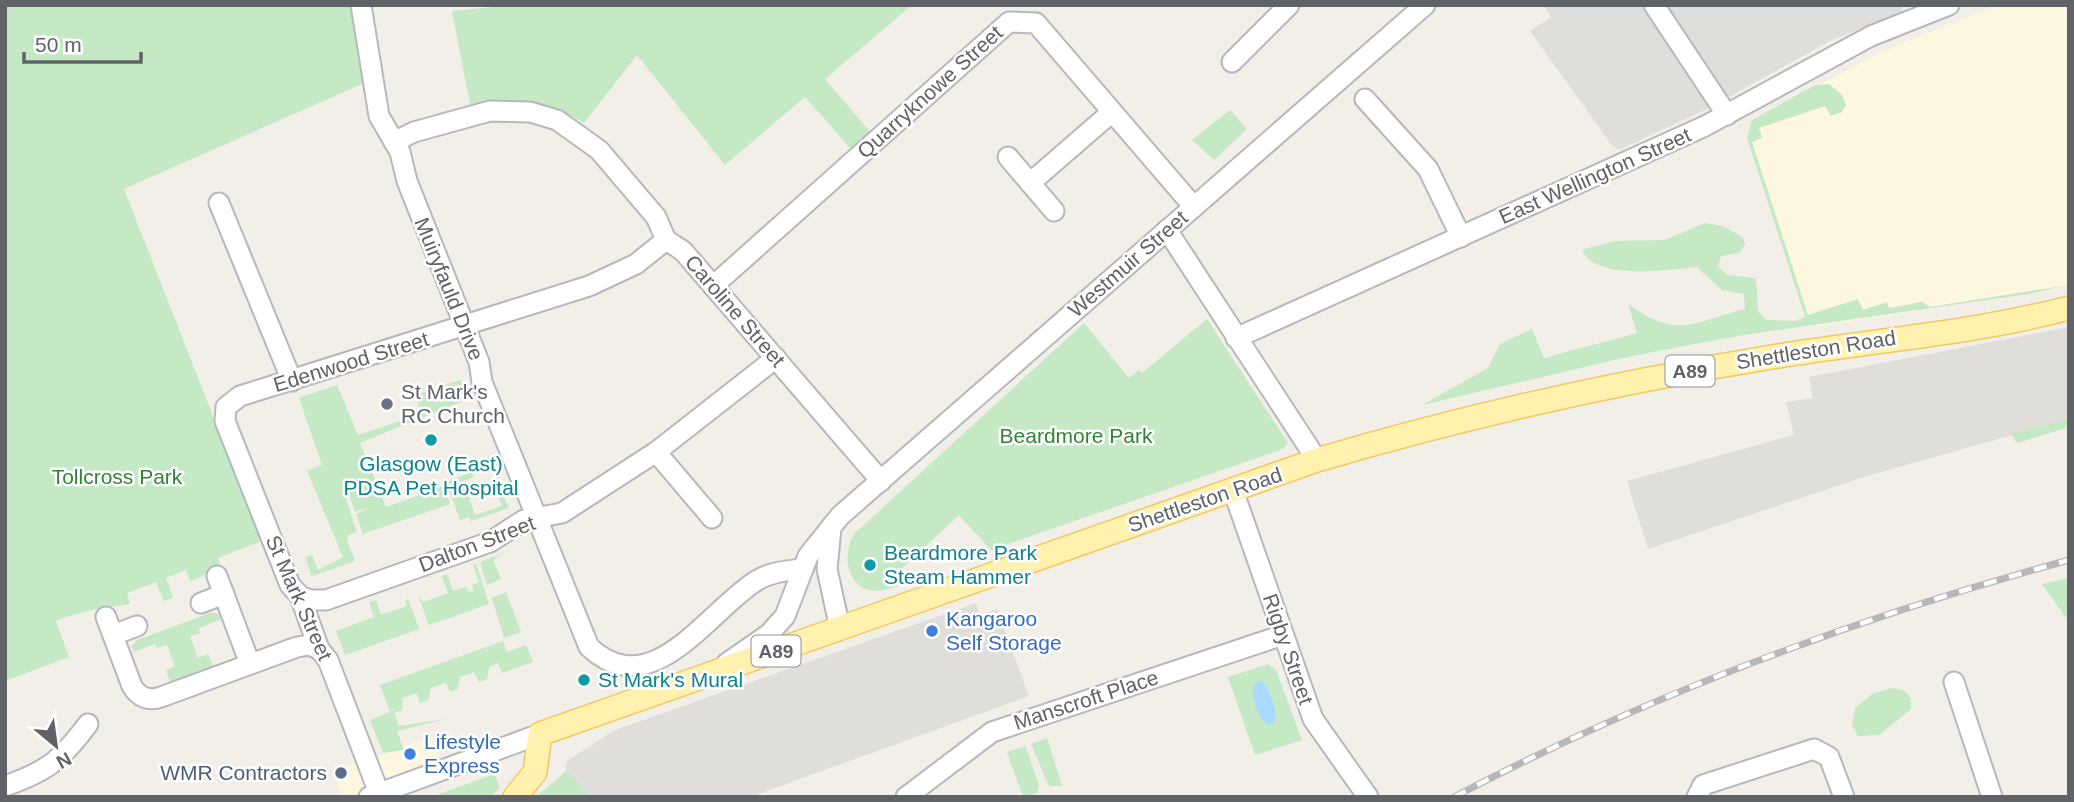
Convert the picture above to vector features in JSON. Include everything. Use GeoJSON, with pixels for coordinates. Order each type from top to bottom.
{"type":"FeatureCollection","features":[{"type":"Feature","properties":{"kind":"main road","name":"Shettleston Road"},"geometry":{"type":"LineString","coordinates":[[540,734],[1317,460],[1434,425],[1568,394],[1744,362],[2019,319],[2069,308]]}},
{"type":"Feature","properties":{"kind":"main road"},"geometry":{"type":"LineString","coordinates":[[515,797],[535,772],[540,734]]}},
{"type":"Feature","properties":{"kind":"street","name":"Muiryfauld Drive"},"geometry":{"type":"LineString","coordinates":[[361,5],[379,116],[394,142],[582,635],[599,656],[620,666],[639,667],[657,662],[754,582],[777,572],[803,569]]}},
{"type":"Feature","properties":{"kind":"street"},"geometry":{"type":"LineString","coordinates":[[1232,62],[1289,5]]}},
{"type":"Feature","properties":{"kind":"street","name":"Westmuir Street"},"geometry":{"type":"LineString","coordinates":[[712,673],[778,625],[791,605],[803,569],[816,543],[832,523],[1425,5]]}},
{"type":"Feature","properties":{"kind":"street"},"geometry":{"type":"LineString","coordinates":[[1654,5],[1727,115]]}},
{"type":"Feature","properties":{"kind":"street","name":"East Wellington Street"},"geometry":{"type":"LineString","coordinates":[[1236,338],[1727,115],[1864,39],[1923,10],[1950,5]]}},
{"type":"Feature","properties":{"kind":"street","name":"Quarryknowe Street"},"geometry":{"type":"LineString","coordinates":[[713,286],[1009,22],[1036,23],[1194,207]]}},
{"type":"Feature","properties":{"kind":"street"},"geometry":{"type":"LineString","coordinates":[[1365,99],[1428,169],[1461,237]]}},
{"type":"Feature","properties":{"kind":"street","name":"Caroline Street"},"geometry":{"type":"LineString","coordinates":[[394,142],[414,132],[480,113],[510,110],[544,116],[572,128],[598,150],[660,223],[666,240],[683,251],[881,481]]}},
{"type":"Feature","properties":{"kind":"street"},"geometry":{"type":"LineString","coordinates":[[1030,183],[1112,112]]}},
{"type":"Feature","properties":{"kind":"street"},"geometry":{"type":"LineString","coordinates":[[1008,157],[1054,211]]}},
{"type":"Feature","properties":{"kind":"street"},"geometry":{"type":"LineString","coordinates":[[219,203],[292,381]]}},
{"type":"Feature","properties":{"kind":"street"},"geometry":{"type":"LineString","coordinates":[[1167,230],[1317,460]]}},
{"type":"Feature","properties":{"kind":"street","name":"Edenwood Street"},"geometry":{"type":"LineString","coordinates":[[228,403],[240,396],[614,276],[666,240]]}},
{"type":"Feature","properties":{"kind":"street","name":"Dalton Street"},"geometry":{"type":"LineString","coordinates":[[300,596],[310,600],[326,600],[490,542],[524,520],[562,513],[656,452],[776,358]]}},
{"type":"Feature","properties":{"kind":"street","name":"St Mark Street"},"geometry":{"type":"LineString","coordinates":[[228,403],[225,421],[290,585],[300,596],[319,649],[328,660],[374,795]]}},
{"type":"Feature","properties":{"kind":"street"},"geometry":{"type":"LineString","coordinates":[[656,452],[712,518]]}},
{"type":"Feature","properties":{"kind":"street","name":"Rigby Street"},"geometry":{"type":"LineString","coordinates":[[1233,490],[1313,719],[1368,797]]}},
{"type":"Feature","properties":{"kind":"street"},"geometry":{"type":"LineString","coordinates":[[832,523],[827,545],[827,569],[840,629]]}},
{"type":"Feature","properties":{"kind":"street"},"geometry":{"type":"LineString","coordinates":[[201,603],[220,585],[250,664]]}},
{"type":"Feature","properties":{"kind":"street"},"geometry":{"type":"LineString","coordinates":[[137,626],[110,626],[132,686],[138,695],[149,699],[297,647],[309,645],[319,649]]}},
{"type":"Feature","properties":{"kind":"street","name":"Manscroft Place"},"geometry":{"type":"LineString","coordinates":[[906,797],[992,732],[1283,635]]}},
{"type":"Feature","properties":{"kind":"street"},"geometry":{"type":"LineString","coordinates":[[1954,682],[1992,797]]}},
{"type":"Feature","properties":{"kind":"street"},"geometry":{"type":"LineString","coordinates":[[5,786],[58,762],[88,724]]}},
{"type":"Feature","properties":{"kind":"street","name":"Shettleston Road"},"geometry":{"type":"LineString","coordinates":[[374,795],[540,734]]}},
{"type":"Feature","properties":{"kind":"street"},"geometry":{"type":"LineString","coordinates":[[1697,797],[1703,785],[1814,749],[1829,757],[1844,797]]}},
{"type":"Feature","properties":{"kind":"shaded area"},"geometry":{"type":"Polygon","coordinates":[[[1543,5],[1900,5],[1903,12],[1830,41],[1709,108],[1619,150],[1611,144],[1530,31],[1551,17],[1543,5]]]}},
{"type":"Feature","properties":{"kind":"shaded area"},"geometry":{"type":"Polygon","coordinates":[[[1996,5],[2069,5],[2069,285],[2029,294],[1808,327],[1747,138],[1752,120],[1882,52],[1996,5]]]}},
{"type":"Feature","properties":{"kind":"shaded area"},"geometry":{"type":"Polygon","coordinates":[[[2069,327],[2069,419],[1867,476],[1648,549],[1627,481],[1794,435],[1786,402],[1813,398],[1809,377],[2069,327]]]}},
{"type":"Feature","properties":{"kind":"shaded area"},"geometry":{"type":"Polygon","coordinates":[[[976,603],[980,615],[997,609],[1029,696],[750,797],[590,797],[566,771],[567,761],[615,730],[976,603]]]}},
{"type":"Feature","properties":{"kind":"shaded area"},"geometry":{"type":"Polygon","coordinates":[[[430,738],[442,767],[359,797],[343,797],[332,771],[430,738]]]}},
{"type":"Feature","properties":{"kind":"green space","name":"Tollcross Park"},"geometry":{"type":"Polygon","coordinates":[[[5,5],[351,5],[364,83],[124,189],[262,541],[218,558],[221,567],[194,580],[190,581],[186,570],[166,578],[173,598],[164,601],[156,582],[127,593],[130,604],[83,612],[56,621],[69,657],[5,681],[5,5]]]}},
{"type":"Feature","properties":{"kind":"green space"},"geometry":{"type":"Polygon","coordinates":[[[516,5],[912,5],[825,79],[871,133],[852,150],[805,97],[725,165],[637,55],[584,123],[557,109],[529,102],[500,100],[470,104],[452,11],[516,5]]]}},
{"type":"Feature","properties":{"kind":"green space"},"geometry":{"type":"Polygon","coordinates":[[[1829,84],[1842,95],[1846,105],[1842,112],[1831,116],[1825,106],[1759,128],[1762,138],[1752,142],[1808,315],[1858,299],[1863,310],[1887,302],[1889,308],[1922,302],[1930,307],[2069,285],[2029,294],[1737,336],[1632,356],[1422,405],[1488,368],[1500,344],[1532,329],[1544,358],[1637,333],[1628,304],[1660,322],[1673,325],[1698,323],[1745,309],[1744,294],[1722,290],[1697,267],[1652,271],[1617,270],[1590,260],[1582,250],[1614,241],[1665,240],[1705,223],[1722,226],[1743,237],[1745,245],[1739,253],[1721,256],[1718,266],[1727,275],[1756,278],[1758,311],[1766,320],[1796,321],[1805,317],[1747,138],[1752,120],[1815,85],[1829,84]]]}},
{"type":"Feature","properties":{"kind":"green space"},"geometry":{"type":"Polygon","coordinates":[[[1230,110],[1247,129],[1214,160],[1192,140],[1230,110]]]}},
{"type":"Feature","properties":{"kind":"green space","name":"Beardmore Park"},"geometry":{"type":"Polygon","coordinates":[[[1207,319],[1288,443],[1283,449],[991,550],[959,515],[899,571],[907,582],[874,591],[861,586],[855,580],[850,573],[848,557],[855,533],[1084,323],[1129,378],[1139,370],[1142,373],[1207,319]]]}},
{"type":"Feature","properties":{"kind":"green space"},"geometry":{"type":"Polygon","coordinates":[[[460,380],[468,399],[360,443],[386,507],[444,486],[450,504],[363,534],[356,514],[370,507],[355,512],[346,487],[342,488],[357,532],[348,535],[347,540],[355,561],[312,576],[305,557],[312,555],[318,570],[343,557],[307,471],[322,465],[299,398],[337,385],[358,435],[421,414],[416,395],[460,380]]]}},
{"type":"Feature","properties":{"kind":"green space"},"geometry":{"type":"Polygon","coordinates":[[[2069,419],[2069,427],[2017,443],[2011,434],[2069,419]]]}},
{"type":"Feature","properties":{"kind":"green space"},"geometry":{"type":"Polygon","coordinates":[[[472,472],[474,477],[463,481],[475,515],[502,506],[496,490],[500,489],[509,508],[471,521],[469,517],[460,520],[446,482],[472,472]]]}},
{"type":"Feature","properties":{"kind":"green space"},"geometry":{"type":"Polygon","coordinates":[[[503,553],[493,560],[501,579],[487,585],[480,562],[503,553]]]}},
{"type":"Feature","properties":{"kind":"green space"},"geometry":{"type":"Polygon","coordinates":[[[476,564],[489,604],[429,625],[418,595],[423,602],[448,593],[442,576],[447,574],[453,591],[466,587],[468,592],[474,591],[472,585],[479,582],[473,565],[476,564]]]}},
{"type":"Feature","properties":{"kind":"green space"},"geometry":{"type":"Polygon","coordinates":[[[2069,578],[2069,622],[2042,584],[2069,578]]]}},
{"type":"Feature","properties":{"kind":"green space"},"geometry":{"type":"Polygon","coordinates":[[[506,592],[521,632],[504,638],[492,598],[506,592]]]}},
{"type":"Feature","properties":{"kind":"green space"},"geometry":{"type":"Polygon","coordinates":[[[408,599],[419,629],[345,655],[336,631],[374,617],[369,602],[376,600],[381,615],[407,606],[405,600],[408,599]]]}},
{"type":"Feature","properties":{"kind":"green space"},"geometry":{"type":"Polygon","coordinates":[[[210,613],[217,613],[222,619],[199,628],[200,633],[190,636],[198,658],[208,654],[213,666],[170,682],[166,670],[175,666],[167,645],[157,648],[155,644],[133,652],[132,646],[137,640],[210,613]]]}},
{"type":"Feature","properties":{"kind":"green space"},"geometry":{"type":"Polygon","coordinates":[[[503,641],[507,652],[526,645],[533,662],[502,673],[498,663],[489,667],[487,679],[479,682],[474,672],[460,677],[458,689],[450,692],[446,683],[431,688],[428,700],[420,703],[417,693],[403,698],[402,710],[394,713],[399,726],[446,719],[397,731],[404,750],[383,753],[370,720],[390,712],[380,685],[503,641]]]}},
{"type":"Feature","properties":{"kind":"green space"},"geometry":{"type":"Polygon","coordinates":[[[1268,664],[1276,670],[1302,740],[1255,755],[1228,677],[1268,664]]]}},
{"type":"Feature","properties":{"kind":"green space"},"geometry":{"type":"Polygon","coordinates":[[[1891,688],[1903,690],[1911,698],[1911,709],[1879,735],[1858,736],[1852,725],[1855,708],[1872,694],[1891,688]]]}},
{"type":"Feature","properties":{"kind":"green space"},"geometry":{"type":"Polygon","coordinates":[[[1047,738],[1062,786],[1049,786],[1031,744],[1047,738]]]}},
{"type":"Feature","properties":{"kind":"green space"},"geometry":{"type":"Polygon","coordinates":[[[1025,746],[1039,785],[1037,793],[1023,797],[1007,752],[1025,746]]]}},
{"type":"Feature","properties":{"kind":"green space"},"geometry":{"type":"Polygon","coordinates":[[[566,771],[590,797],[536,797],[566,771]]]}},
{"type":"Feature","properties":{"kind":"green space"},"geometry":{"type":"Polygon","coordinates":[[[494,774],[500,788],[490,797],[440,797],[439,794],[494,774]]]}},
{"type":"Feature","properties":{"kind":"water"},"geometry":{"type":"Polygon","coordinates":[[[1261,681],[1270,694],[1275,711],[1276,721],[1268,725],[1254,701],[1254,684],[1261,681]]]}},
{"type":"Feature","properties":{"kind":"railway"},"geometry":{"type":"LineString","coordinates":[[1454,797],[1603,725],[1755,662],[1911,607],[2069,560]]}},
{"type":"Feature","properties":{"kind":"place","name":"St Mark's RC Church"},"geometry":{"type":"Point","coordinates":[387,404]}},
{"type":"Feature","properties":{"kind":"place","name":"Glasgow (East) PDSA Pet Hospital"},"geometry":{"type":"Point","coordinates":[431,440]}},
{"type":"Feature","properties":{"kind":"place","name":"Beardmore Park Steam Hammer"},"geometry":{"type":"Point","coordinates":[870,565]}},
{"type":"Feature","properties":{"kind":"place","name":"Kangaroo Self Storage"},"geometry":{"type":"Point","coordinates":[932,631]}},
{"type":"Feature","properties":{"kind":"place","name":"St Mark's Mural"},"geometry":{"type":"Point","coordinates":[584,680]}},
{"type":"Feature","properties":{"kind":"place","name":"Lifestyle Express"},"geometry":{"type":"Point","coordinates":[410,754]}},
{"type":"Feature","properties":{"kind":"place","name":"WMR Contractors"},"geometry":{"type":"Point","coordinates":[341,773]}}]}
